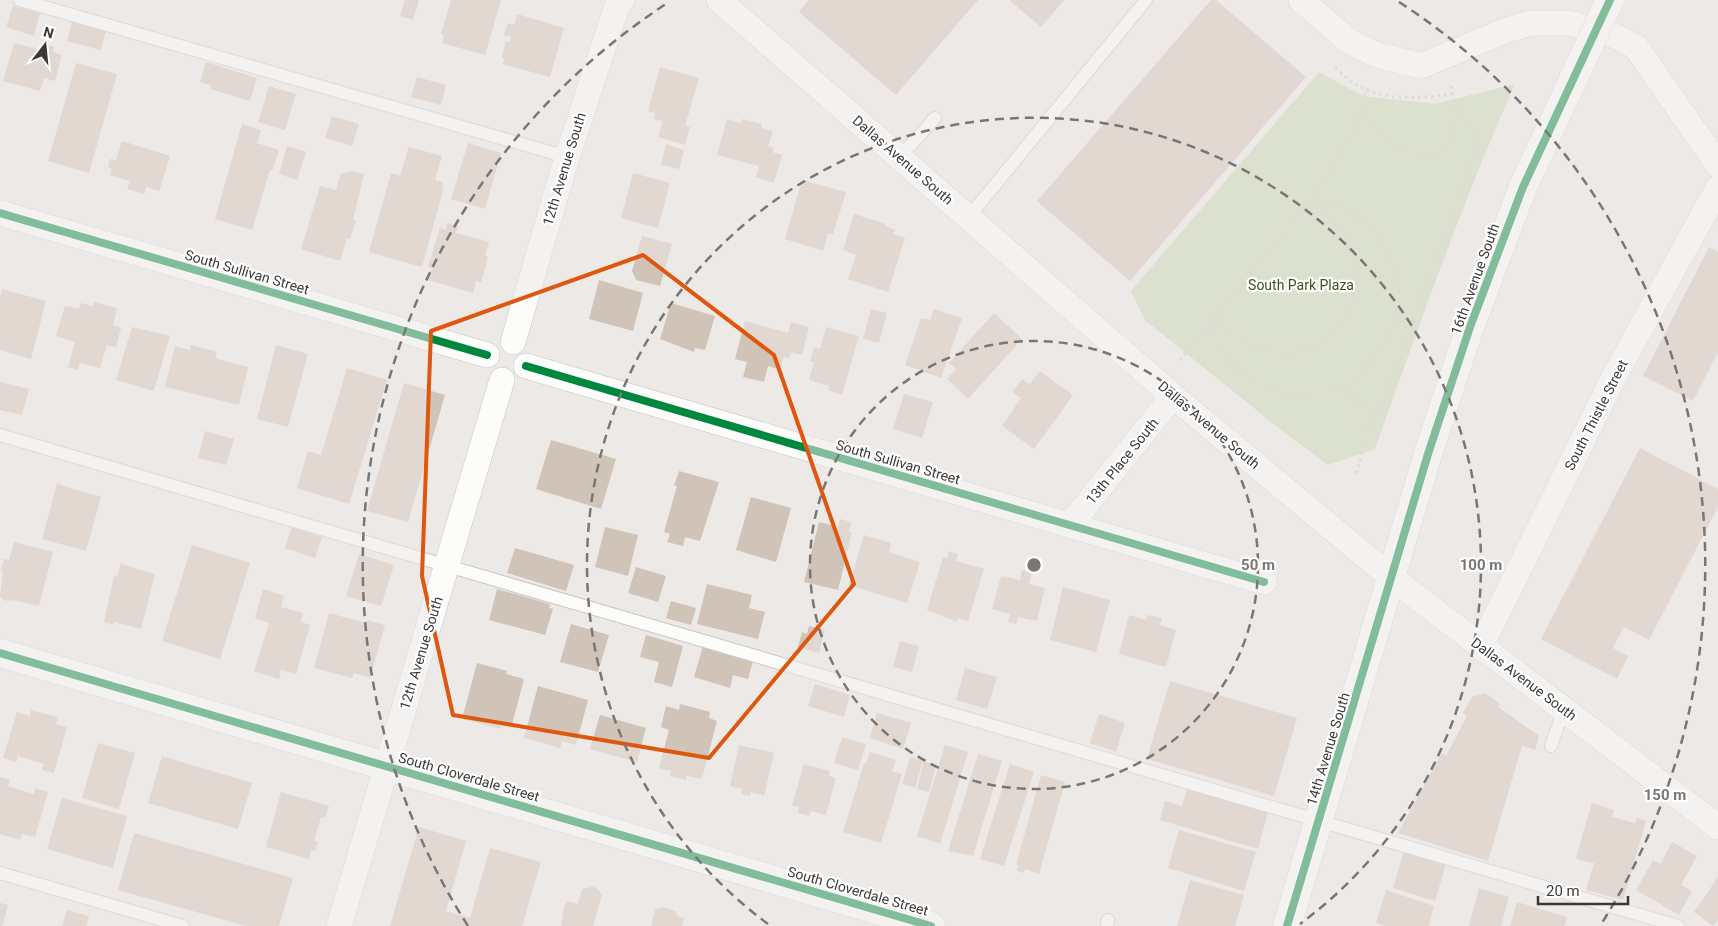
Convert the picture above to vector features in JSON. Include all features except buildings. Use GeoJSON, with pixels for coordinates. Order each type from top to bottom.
{"type":"FeatureCollection","features":[{"type":"Feature","properties":{"kind":"main road","name":"16th Avenue South"},"geometry":{"type":"LineString","coordinates":[[1393,579],[1428,454],[1467,336],[1523,187],[1610,0]]}},
{"type":"Feature","properties":{"kind":"main road","name":"14th Avenue South"},"geometry":{"type":"LineString","coordinates":[[1287,926],[1393,579]]}},
{"type":"Feature","properties":{"kind":"main road","name":"South Cloverdale Street"},"geometry":{"type":"LineString","coordinates":[[0,653],[931,926]]}},
{"type":"Feature","properties":{"kind":"street","name":"12th Avenue South"},"geometry":{"type":"LineString","coordinates":[[513,342],[567,157],[617,6],[622,0]]}},
{"type":"Feature","properties":{"kind":"street","name":"Dallas Avenue South"},"geometry":{"type":"LineString","coordinates":[[719,0],[1174,396],[1393,579],[1718,828]]}},
{"type":"Feature","properties":{"kind":"street"},"geometry":{"type":"LineString","coordinates":[[1301,0],[1350,42],[1377,54],[1421,66],[1504,31],[1531,23],[1569,23],[1611,34],[1636,47],[1718,164]]}},
{"type":"Feature","properties":{"kind":"street","name":"South Thistle Street"},"geometry":{"type":"LineString","coordinates":[[1481,646],[1615,375],[1718,188]]}},
{"type":"Feature","properties":{"kind":"street","name":"South Sullivan Street"},"geometry":{"type":"LineString","coordinates":[[0,213],[487,355]]}},
{"type":"Feature","properties":{"kind":"street"},"geometry":{"type":"LineString","coordinates":[[513,342],[522,348],[526,354],[526,366],[516,379],[502,380],[488,371],[487,355],[497,343],[513,342]]}},
{"type":"Feature","properties":{"kind":"street","name":"South Sullivan Street"},"geometry":{"type":"LineString","coordinates":[[526,366],[1264,582]]}},
{"type":"Feature","properties":{"kind":"street","name":"12th Avenue South"},"geometry":{"type":"LineString","coordinates":[[339,926],[502,380]]}},
{"type":"Feature","properties":{"kind":"street","name":"13th Place South"},"geometry":{"type":"LineString","coordinates":[[1070,525],[1174,396]]}},
{"type":"Feature","properties":{"kind":"lane"},"geometry":{"type":"LineString","coordinates":[[20,0],[567,157]]}},
{"type":"Feature","properties":{"kind":"lane"},"geometry":{"type":"LineString","coordinates":[[968,218],[1146,0]]}},
{"type":"Feature","properties":{"kind":"lane"},"geometry":{"type":"LineString","coordinates":[[900,158],[935,118]]}},
{"type":"Feature","properties":{"kind":"lane"},"geometry":{"type":"LineString","coordinates":[[0,435],[1678,926]]}},
{"type":"Feature","properties":{"kind":"lane"},"geometry":{"type":"LineString","coordinates":[[1551,746],[1564,710]]}},
{"type":"Feature","properties":{"kind":"lane"},"geometry":{"type":"LineString","coordinates":[[0,873],[182,926]]}},
{"type":"Feature","properties":{"kind":"path"},"geometry":{"type":"LineString","coordinates":[[1359,114],[1398,148],[1432,157],[1453,140],[1456,109],[1449,77]]}},
{"type":"Feature","properties":{"kind":"path"},"geometry":{"type":"LineString","coordinates":[[1180,360],[1310,203],[1354,132],[1367,88]]}},
{"type":"Feature","properties":{"kind":"path"},"geometry":{"type":"LineString","coordinates":[[1356,472],[1375,413],[1383,401],[1479,145],[1479,135],[1474,125],[1456,109]]}},
{"type":"Feature","properties":{"kind":"path"},"geometry":{"type":"LineString","coordinates":[[1208,327],[1228,361],[1252,381],[1284,393],[1316,394],[1345,387],[1370,364],[1390,334],[1400,297],[1391,261],[1373,230],[1348,210],[1313,198]]}},
{"type":"Feature","properties":{"kind":"path"},"geometry":{"type":"LineString","coordinates":[[1214,319],[1232,335],[1256,348],[1289,353],[1317,346],[1337,332],[1354,303],[1359,277],[1352,247],[1337,227],[1310,203]]}},
{"type":"Feature","properties":{"kind":"path"},"geometry":{"type":"LineString","coordinates":[[1345,387],[1365,409],[1375,413]]}},
{"type":"Feature","properties":{"kind":"path"},"geometry":{"type":"LineString","coordinates":[[1360,428],[1369,430]]}},
{"type":"Feature","properties":{"kind":"highlighted area"},"geometry":{"type":"Polygon","coordinates":[[[643,255],[774,355],[854,584],[709,758],[453,715],[422,576],[431,331],[643,255]]]}},
{"type":"Feature","properties":{"kind":"green space","name":"South Park Plaza"},"geometry":{"type":"Polygon","coordinates":[[[1319,72],[1363,96],[1435,104],[1515,84],[1459,219],[1375,449],[1328,465],[1276,426],[1145,320],[1131,291],[1319,72]]]}},
{"type":"Feature","properties":{"kind":"cycle path"},"geometry":{"type":"LineString","coordinates":[[1287,926],[1428,454],[1470,327],[1523,187],[1610,0]]}},
{"type":"Feature","properties":{"kind":"cycle path"},"geometry":{"type":"LineString","coordinates":[[0,213],[487,355]]}},
{"type":"Feature","properties":{"kind":"cycle path"},"geometry":{"type":"LineString","coordinates":[[526,366],[1264,582]]}},
{"type":"Feature","properties":{"kind":"cycle path"},"geometry":{"type":"LineString","coordinates":[[0,653],[931,926]]}}]}
